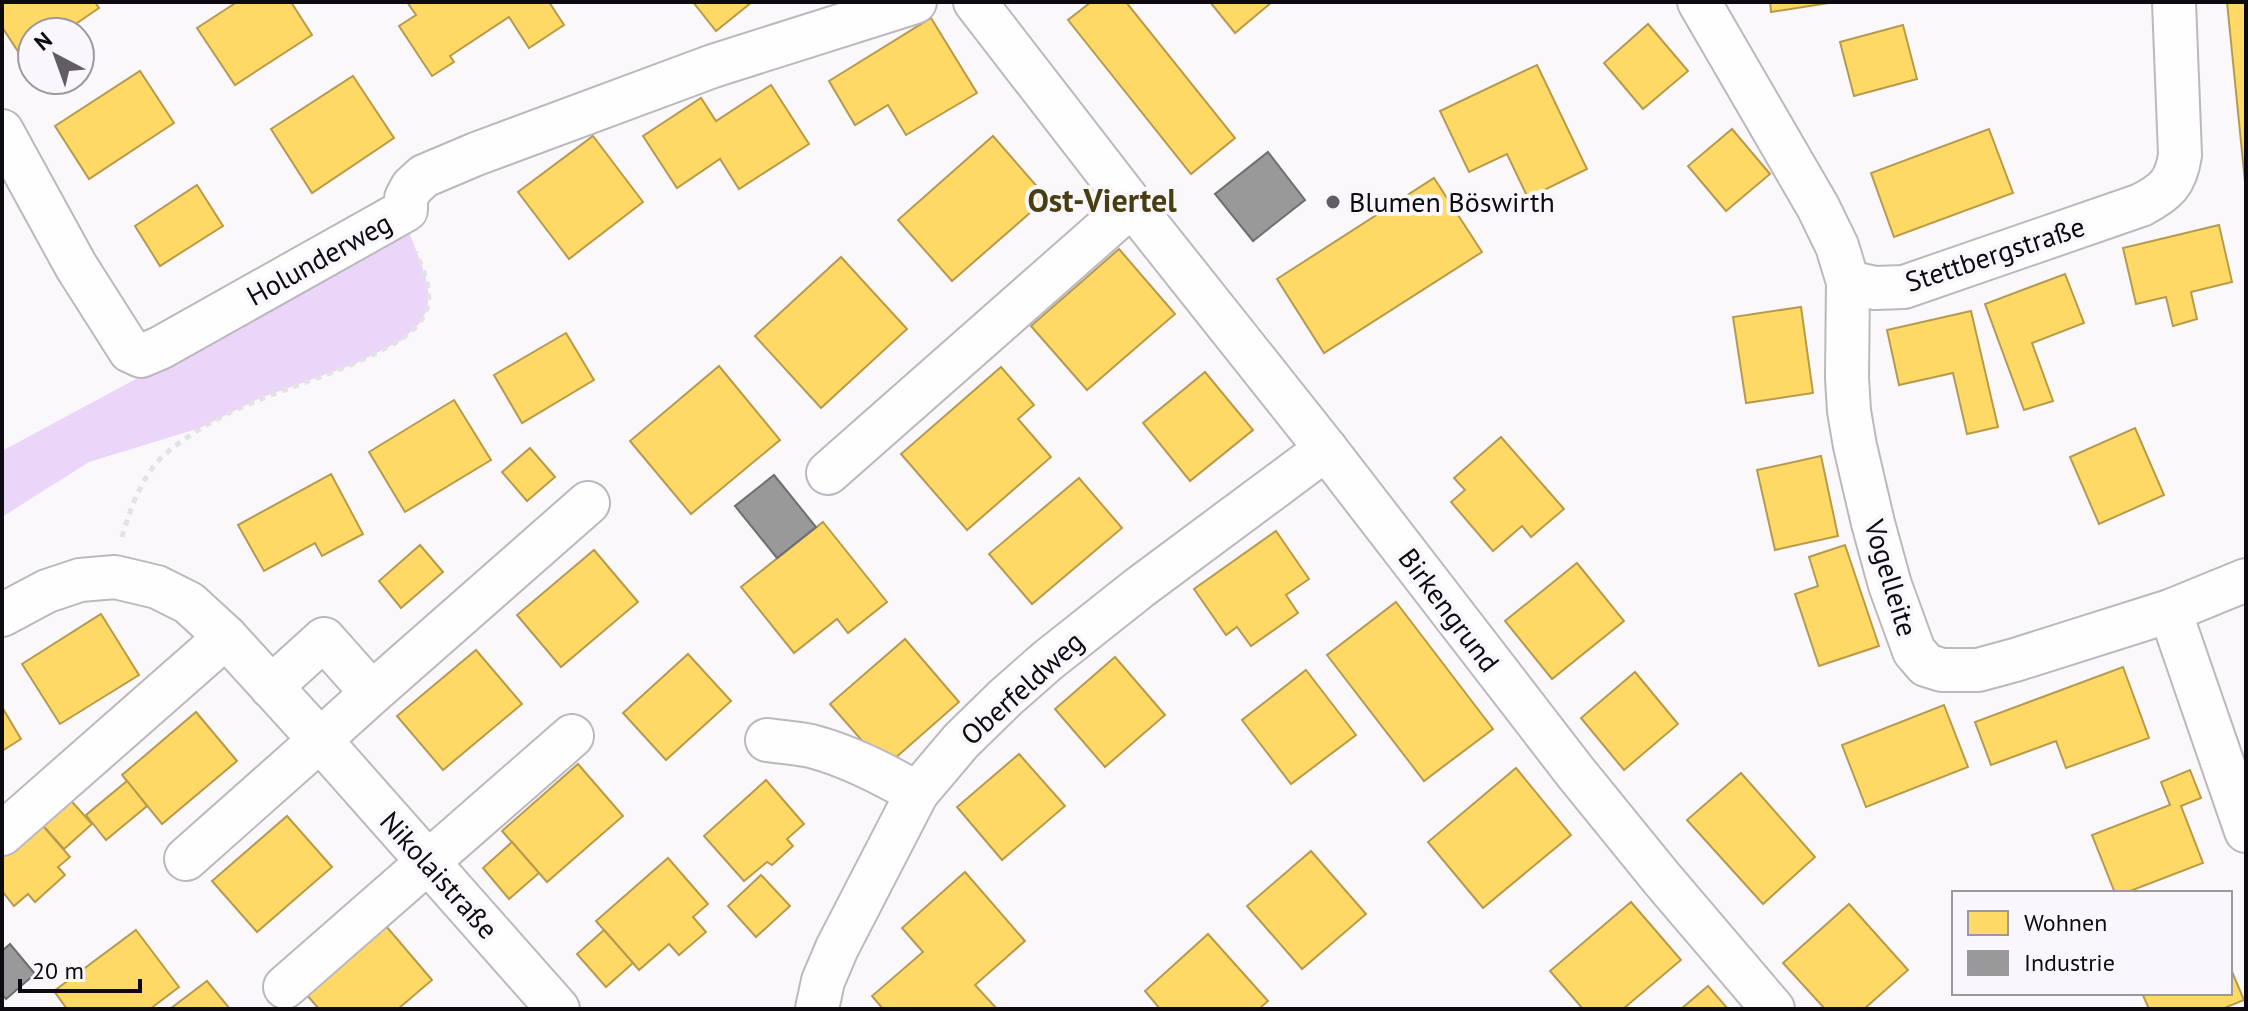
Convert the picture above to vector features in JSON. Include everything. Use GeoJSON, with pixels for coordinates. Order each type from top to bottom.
{"type":"FeatureCollection","features":[{"type":"Feature","properties":{"kind":"street","name":"Holunderweg"},"geometry":{"type":"LineString","coordinates":[[2,131],[76,266],[130,351],[141,356],[406,210],[406,198],[424,176],[713,66],[915,2]]}},
{"type":"Feature","properties":{"kind":"street","name":"Birkengrund"},"geometry":{"type":"LineString","coordinates":[[975,2],[1576,773],[1773,1009]]}},
{"type":"Feature","properties":{"kind":"street"},"geometry":{"type":"LineString","coordinates":[[1699,2],[1818,207],[1837,246],[1848,282]]}},
{"type":"Feature","properties":{"kind":"street","name":"Stettbergstraße"},"geometry":{"type":"LineString","coordinates":[[1848,282],[1875,288],[1904,287],[2141,205],[2171,184],[2178,170],[2180,155],[2174,2]]}},
{"type":"Feature","properties":{"kind":"street"},"geometry":{"type":"LineString","coordinates":[[828,473],[1132,205]]}},
{"type":"Feature","properties":{"kind":"street","name":"Vogelleite"},"geometry":{"type":"LineString","coordinates":[[1848,282],[1847,378],[1855,446],[1890,585],[1914,651],[1926,665],[1942,670],[1978,670],[2170,611],[2246,580]]}},
{"type":"Feature","properties":{"kind":"street","name":"Oberfeldweg"},"geometry":{"type":"LineString","coordinates":[[817,1009],[823,981],[837,948],[917,793],[961,741],[1047,661],[1139,588],[1326,449]]}},
{"type":"Feature","properties":{"kind":"street"},"geometry":{"type":"LineString","coordinates":[[186,859],[588,503]]}},
{"type":"Feature","properties":{"kind":"street","name":"Nikolaistraße"},"geometry":{"type":"LineString","coordinates":[[2,615],[47,591],[80,580],[115,577],[157,587],[189,603],[226,637],[320,740],[558,1009]]}},
{"type":"Feature","properties":{"kind":"street"},"geometry":{"type":"LineString","coordinates":[[2170,611],[2246,831]]}},
{"type":"Feature","properties":{"kind":"street"},"geometry":{"type":"LineString","coordinates":[[2,834],[226,637]]}},
{"type":"Feature","properties":{"kind":"street"},"geometry":{"type":"LineString","coordinates":[[271,687],[324,639],[372,693]]}},
{"type":"Feature","properties":{"kind":"street"},"geometry":{"type":"LineString","coordinates":[[285,987],[572,736]]}},
{"type":"Feature","properties":{"kind":"street"},"geometry":{"type":"LineString","coordinates":[[767,740],[808,746],[843,757],[884,774],[917,793]]}},
{"type":"Feature","properties":{"kind":"path"},"geometry":{"type":"LineString","coordinates":[[115,577],[127,518],[138,491],[164,455],[200,428],[258,399],[357,363],[402,340],[419,324],[427,310],[429,295],[406,210]]}},
{"type":"Feature","properties":{"kind":"shaded area"},"geometry":{"type":"Polygon","coordinates":[[[409,232],[425,274],[429,295],[427,310],[419,324],[402,340],[357,363],[258,399],[200,428],[89,462],[2,517],[2,451],[409,232]]]}},
{"type":"Feature","properties":{"kind":"building: Wohnen"},"geometry":{"type":"Polygon","coordinates":[[[2,2],[95,2],[99,8],[87,16],[16,16],[16,48],[2,27],[2,2]]]}},
{"type":"Feature","properties":{"kind":"building: Wohnen"},"geometry":{"type":"Polygon","coordinates":[[[237,2],[291,2],[312,35],[235,85],[197,28],[237,2]]]}},
{"type":"Feature","properties":{"kind":"building: Wohnen"},"geometry":{"type":"Polygon","coordinates":[[[407,2],[549,2],[564,25],[529,48],[509,17],[450,56],[454,62],[432,76],[399,26],[416,15],[407,2]]]}},
{"type":"Feature","properties":{"kind":"building: Wohnen"},"geometry":{"type":"Polygon","coordinates":[[[693,2],[752,2],[716,31],[693,2]]]}},
{"type":"Feature","properties":{"kind":"building: Wohnen"},"geometry":{"type":"Polygon","coordinates":[[[1091,2],[1126,2],[1235,138],[1191,174],[1068,20],[1091,2]]]}},
{"type":"Feature","properties":{"kind":"building: Wohnen"},"geometry":{"type":"Polygon","coordinates":[[[1210,2],[1272,2],[1235,33],[1210,2]]]}},
{"type":"Feature","properties":{"kind":"building: Wohnen"},"geometry":{"type":"Polygon","coordinates":[[[1770,2],[1835,2],[1771,12],[1770,2]]]}},
{"type":"Feature","properties":{"kind":"building: Wohnen"},"geometry":{"type":"Polygon","coordinates":[[[2227,2],[2246,2],[2246,192],[2227,2]]]}},
{"type":"Feature","properties":{"kind":"building: Wohnen"},"geometry":{"type":"Polygon","coordinates":[[[931,18],[977,93],[906,135],[888,105],[855,125],[829,81],[931,18]]]}},
{"type":"Feature","properties":{"kind":"building: Wohnen"},"geometry":{"type":"Polygon","coordinates":[[[1648,24],[1688,71],[1643,109],[1604,63],[1648,24]]]}},
{"type":"Feature","properties":{"kind":"building: Wohnen"},"geometry":{"type":"Polygon","coordinates":[[[1903,25],[1917,79],[1854,96],[1840,42],[1903,25]]]}},
{"type":"Feature","properties":{"kind":"building: Wohnen"},"geometry":{"type":"Polygon","coordinates":[[[1537,65],[1587,169],[1528,198],[1507,154],[1469,172],[1440,111],[1537,65]]]}},
{"type":"Feature","properties":{"kind":"building: Wohnen"},"geometry":{"type":"Polygon","coordinates":[[[140,71],[174,123],[89,179],[55,126],[140,71]]]}},
{"type":"Feature","properties":{"kind":"building: Wohnen"},"geometry":{"type":"Polygon","coordinates":[[[353,76],[394,138],[312,193],[271,129],[353,76]]]}},
{"type":"Feature","properties":{"kind":"building: Wohnen"},"geometry":{"type":"Polygon","coordinates":[[[771,85],[809,144],[739,189],[720,159],[677,188],[643,136],[701,98],[716,121],[771,85]]]}},
{"type":"Feature","properties":{"kind":"building: Wohnen"},"geometry":{"type":"Polygon","coordinates":[[[1732,129],[1770,174],[1726,211],[1688,166],[1732,129]]]}},
{"type":"Feature","properties":{"kind":"building: Wohnen"},"geometry":{"type":"Polygon","coordinates":[[[1989,129],[2013,193],[1894,237],[1871,173],[1989,129]]]}},
{"type":"Feature","properties":{"kind":"building: Wohnen"},"geometry":{"type":"Polygon","coordinates":[[[593,136],[643,202],[569,259],[518,192],[593,136]]]}},
{"type":"Feature","properties":{"kind":"building: Wohnen"},"geometry":{"type":"Polygon","coordinates":[[[993,136],[1047,198],[952,281],[898,220],[993,136]]]}},
{"type":"Feature","properties":{"kind":"building: Wohnen"},"geometry":{"type":"Polygon","coordinates":[[[1434,178],[1482,252],[1324,353],[1277,279],[1434,178]]]}},
{"type":"Feature","properties":{"kind":"building: Wohnen"},"geometry":{"type":"Polygon","coordinates":[[[197,185],[223,226],[160,266],[135,226],[197,185]]]}},
{"type":"Feature","properties":{"kind":"building: Wohnen"},"geometry":{"type":"Polygon","coordinates":[[[2219,225],[2232,282],[2191,292],[2197,319],[2173,326],[2166,297],[2136,304],[2123,248],[2219,225]]]}},
{"type":"Feature","properties":{"kind":"building: Wohnen"},"geometry":{"type":"Polygon","coordinates":[[[1119,249],[1175,314],[1087,390],[1031,326],[1119,249]]]}},
{"type":"Feature","properties":{"kind":"building: Wohnen"},"geometry":{"type":"Polygon","coordinates":[[[841,257],[907,329],[821,408],[755,336],[841,257]]]}},
{"type":"Feature","properties":{"kind":"building: Wohnen"},"geometry":{"type":"Polygon","coordinates":[[[2065,274],[2084,323],[2032,343],[2053,401],[2024,410],[1985,304],[2065,274]]]}},
{"type":"Feature","properties":{"kind":"building: Wohnen"},"geometry":{"type":"Polygon","coordinates":[[[1801,307],[1813,393],[1746,403],[1733,317],[1801,307]]]}},
{"type":"Feature","properties":{"kind":"building: Wohnen"},"geometry":{"type":"Polygon","coordinates":[[[1971,311],[1998,427],[1967,434],[1953,373],[1899,385],[1887,330],[1971,311]]]}},
{"type":"Feature","properties":{"kind":"building: Wohnen"},"geometry":{"type":"Polygon","coordinates":[[[566,333],[594,380],[522,423],[494,375],[566,333]]]}},
{"type":"Feature","properties":{"kind":"building: Wohnen"},"geometry":{"type":"Polygon","coordinates":[[[719,366],[780,440],[691,514],[630,441],[719,366]]]}},
{"type":"Feature","properties":{"kind":"building: Wohnen"},"geometry":{"type":"Polygon","coordinates":[[[1001,367],[1034,405],[1018,419],[1051,457],[967,530],[901,454],[1001,367]]]}},
{"type":"Feature","properties":{"kind":"building: Wohnen"},"geometry":{"type":"Polygon","coordinates":[[[1205,372],[1253,430],[1190,481],[1143,423],[1205,372]]]}},
{"type":"Feature","properties":{"kind":"building: Wohnen"},"geometry":{"type":"Polygon","coordinates":[[[454,400],[491,460],[405,512],[369,452],[454,400]]]}},
{"type":"Feature","properties":{"kind":"building: Wohnen"},"geometry":{"type":"Polygon","coordinates":[[[2135,428],[2164,495],[2099,524],[2070,457],[2135,428]]]}},
{"type":"Feature","properties":{"kind":"building: Wohnen"},"geometry":{"type":"Polygon","coordinates":[[[1501,437],[1564,509],[1531,537],[1522,526],[1493,551],[1451,502],[1465,490],[1454,478],[1501,437]]]}},
{"type":"Feature","properties":{"kind":"building: Wohnen"},"geometry":{"type":"Polygon","coordinates":[[[530,448],[555,477],[527,501],[502,472],[530,448]]]}},
{"type":"Feature","properties":{"kind":"building: Wohnen"},"geometry":{"type":"Polygon","coordinates":[[[1821,456],[1838,536],[1775,550],[1757,470],[1821,456]]]}},
{"type":"Feature","properties":{"kind":"building: Wohnen"},"geometry":{"type":"Polygon","coordinates":[[[331,474],[363,534],[322,556],[315,543],[264,571],[238,525],[331,474]]]}},
{"type":"Feature","properties":{"kind":"building: Wohnen"},"geometry":{"type":"Polygon","coordinates":[[[1079,478],[1122,528],[1032,604],[989,554],[1079,478]]]}},
{"type":"Feature","properties":{"kind":"building: Wohnen"},"geometry":{"type":"Polygon","coordinates":[[[823,522],[887,602],[848,633],[837,619],[794,653],[741,587],[823,522]]]}},
{"type":"Feature","properties":{"kind":"building: Wohnen"},"geometry":{"type":"Polygon","coordinates":[[[1276,531],[1309,579],[1286,595],[1298,613],[1251,646],[1237,627],[1226,635],[1194,589],[1276,531]]]}},
{"type":"Feature","properties":{"kind":"building: Wohnen"},"geometry":{"type":"Polygon","coordinates":[[[420,545],[443,572],[401,608],[379,581],[420,545]]]}},
{"type":"Feature","properties":{"kind":"building: Wohnen"},"geometry":{"type":"Polygon","coordinates":[[[1845,545],[1879,646],[1819,666],[1795,594],[1818,586],[1809,557],[1845,545]]]}},
{"type":"Feature","properties":{"kind":"building: Wohnen"},"geometry":{"type":"Polygon","coordinates":[[[594,550],[638,602],[561,667],[517,615],[594,550]]]}},
{"type":"Feature","properties":{"kind":"building: Wohnen"},"geometry":{"type":"Polygon","coordinates":[[[1577,563],[1624,621],[1552,679],[1505,621],[1577,563]]]}},
{"type":"Feature","properties":{"kind":"building: Wohnen"},"geometry":{"type":"Polygon","coordinates":[[[1396,602],[1493,729],[1424,781],[1327,655],[1396,602]]]}},
{"type":"Feature","properties":{"kind":"building: Wohnen"},"geometry":{"type":"Polygon","coordinates":[[[101,614],[139,675],[60,724],[22,664],[101,614]]]}},
{"type":"Feature","properties":{"kind":"building: Wohnen"},"geometry":{"type":"Polygon","coordinates":[[[905,639],[959,702],[885,767],[830,704],[905,639]]]}},
{"type":"Feature","properties":{"kind":"building: Wohnen"},"geometry":{"type":"Polygon","coordinates":[[[476,650],[522,704],[443,770],[397,716],[476,650]]]}},
{"type":"Feature","properties":{"kind":"building: Wohnen"},"geometry":{"type":"Polygon","coordinates":[[[688,654],[731,701],[666,760],[623,713],[688,654]]]}},
{"type":"Feature","properties":{"kind":"building: Wohnen"},"geometry":{"type":"Polygon","coordinates":[[[1115,657],[1165,715],[1105,767],[1055,709],[1115,657]]]}},
{"type":"Feature","properties":{"kind":"building: Wohnen"},"geometry":{"type":"Polygon","coordinates":[[[2123,667],[2149,738],[2066,768],[2056,741],[1991,765],[1975,722],[2123,667]]]}},
{"type":"Feature","properties":{"kind":"building: Wohnen"},"geometry":{"type":"Polygon","coordinates":[[[1306,670],[1356,735],[1291,784],[1242,720],[1306,670]]]}},
{"type":"Feature","properties":{"kind":"building: Wohnen"},"geometry":{"type":"Polygon","coordinates":[[[1635,672],[1678,724],[1624,770],[1581,718],[1635,672]]]}},
{"type":"Feature","properties":{"kind":"building: Wohnen"},"geometry":{"type":"Polygon","coordinates":[[[1944,705],[1968,767],[1866,807],[1842,745],[1944,705]]]}},
{"type":"Feature","properties":{"kind":"building: Wohnen"},"geometry":{"type":"Polygon","coordinates":[[[2,707],[21,739],[2,751],[2,707]]]}},
{"type":"Feature","properties":{"kind":"building: Wohnen"},"geometry":{"type":"Polygon","coordinates":[[[196,712],[237,761],[162,824],[122,775],[196,712]]]}},
{"type":"Feature","properties":{"kind":"building: Wohnen"},"geometry":{"type":"Polygon","coordinates":[[[1019,754],[1065,806],[1002,860],[957,807],[1019,754]]]}},
{"type":"Feature","properties":{"kind":"building: Wohnen"},"geometry":{"type":"Polygon","coordinates":[[[578,764],[623,816],[547,882],[502,831],[578,764]]]}},
{"type":"Feature","properties":{"kind":"building: Wohnen"},"geometry":{"type":"Polygon","coordinates":[[[1516,768],[1571,835],[1483,908],[1428,842],[1516,768]]]}},
{"type":"Feature","properties":{"kind":"building: Wohnen"},"geometry":{"type":"Polygon","coordinates":[[[2190,770],[2201,798],[2181,806],[2203,863],[2130,891],[2114,891],[2092,835],[2170,805],[2161,782],[2190,770]]]}},
{"type":"Feature","properties":{"kind":"building: Wohnen"},"geometry":{"type":"Polygon","coordinates":[[[1741,773],[1815,857],[1763,904],[1687,820],[1741,773]]]}},
{"type":"Feature","properties":{"kind":"building: Wohnen"},"geometry":{"type":"Polygon","coordinates":[[[766,780],[804,824],[787,839],[793,846],[772,865],[767,862],[744,881],[704,836],[766,780]]]}},
{"type":"Feature","properties":{"kind":"building: Wohnen"},"geometry":{"type":"Polygon","coordinates":[[[127,781],[147,806],[106,840],[86,815],[127,781]]]}},
{"type":"Feature","properties":{"kind":"building: Wohnen"},"geometry":{"type":"Polygon","coordinates":[[[65,794],[92,824],[64,849],[37,819],[65,794]]]}},
{"type":"Feature","properties":{"kind":"building: Wohnen"},"geometry":{"type":"Polygon","coordinates":[[[287,816],[332,867],[257,932],[212,881],[287,816]]]}},
{"type":"Feature","properties":{"kind":"building: Wohnen"},"geometry":{"type":"Polygon","coordinates":[[[37,819],[70,857],[58,867],[65,875],[35,902],[28,894],[14,906],[2,891],[2,850],[37,819]]]}},
{"type":"Feature","properties":{"kind":"building: Wohnen"},"geometry":{"type":"Polygon","coordinates":[[[512,842],[539,873],[509,899],[483,868],[512,842]]]}},
{"type":"Feature","properties":{"kind":"building: Wohnen"},"geometry":{"type":"Polygon","coordinates":[[[1311,851],[1366,914],[1302,969],[1247,906],[1311,851]]]}},
{"type":"Feature","properties":{"kind":"building: Wohnen"},"geometry":{"type":"Polygon","coordinates":[[[668,858],[708,904],[693,917],[706,932],[679,955],[669,944],[639,970],[596,921],[668,858]]]}},
{"type":"Feature","properties":{"kind":"building: Wohnen"},"geometry":{"type":"Polygon","coordinates":[[[965,872],[1025,941],[975,985],[997,1009],[883,1009],[872,996],[923,952],[902,928],[965,872]]]}},
{"type":"Feature","properties":{"kind":"building: Wohnen"},"geometry":{"type":"Polygon","coordinates":[[[761,875],[790,906],[756,937],[728,906],[761,875]]]}},
{"type":"Feature","properties":{"kind":"building: Wohnen"},"geometry":{"type":"Polygon","coordinates":[[[1631,902],[1681,960],[1623,1009],[1583,1009],[1550,971],[1631,902]]]}},
{"type":"Feature","properties":{"kind":"building: Wohnen"},"geometry":{"type":"Polygon","coordinates":[[[1849,904],[1908,970],[1864,1009],[1825,1009],[1783,963],[1849,904]]]}},
{"type":"Feature","properties":{"kind":"building: Wohnen"},"geometry":{"type":"Polygon","coordinates":[[[386,926],[432,980],[398,1009],[319,1009],[306,994],[386,926]]]}},
{"type":"Feature","properties":{"kind":"building: Wohnen"},"geometry":{"type":"Polygon","coordinates":[[[136,930],[179,987],[150,1009],[67,1009],[54,991],[136,930]]]}},
{"type":"Feature","properties":{"kind":"building: Wohnen"},"geometry":{"type":"Polygon","coordinates":[[[604,930],[633,963],[606,987],[577,954],[604,930]]]}},
{"type":"Feature","properties":{"kind":"building: Wohnen"},"geometry":{"type":"Polygon","coordinates":[[[1208,934],[1268,1001],[1259,1009],[1160,1009],[1145,991],[1208,934]]]}},
{"type":"Feature","properties":{"kind":"building: Wohnen"},"geometry":{"type":"Polygon","coordinates":[[[2232,972],[2244,1000],[2222,1009],[2149,1009],[2143,995],[2232,995],[2232,972]]]}},
{"type":"Feature","properties":{"kind":"building: Wohnen"},"geometry":{"type":"Polygon","coordinates":[[[207,981],[230,1009],[170,1009],[207,981]]]}},
{"type":"Feature","properties":{"kind":"building: Wohnen"},"geometry":{"type":"Polygon","coordinates":[[[1708,986],[1728,1009],[1681,1009],[1708,986]]]}},
{"type":"Feature","properties":{"kind":"building: Industrie"},"geometry":{"type":"Polygon","coordinates":[[[1268,152],[1305,200],[1253,241],[1215,194],[1268,152]]]}},
{"type":"Feature","properties":{"kind":"building: Industrie"},"geometry":{"type":"Polygon","coordinates":[[[774,475],[816,527],[777,558],[735,506],[774,475]]]}},
{"type":"Feature","properties":{"kind":"building: Industrie"},"geometry":{"type":"Polygon","coordinates":[[[10,944],[35,974],[6,999],[2,994],[2,951],[10,944]]]}},
{"type":"Feature","properties":{"kind":"place","name":"Blumen Böswirth"},"geometry":{"type":"Point","coordinates":[1333,202]}},
{"type":"Feature","properties":{"kind":"district","name":"Ost-Viertel"},"geometry":{"type":"Point","coordinates":[1102,201]}}]}
